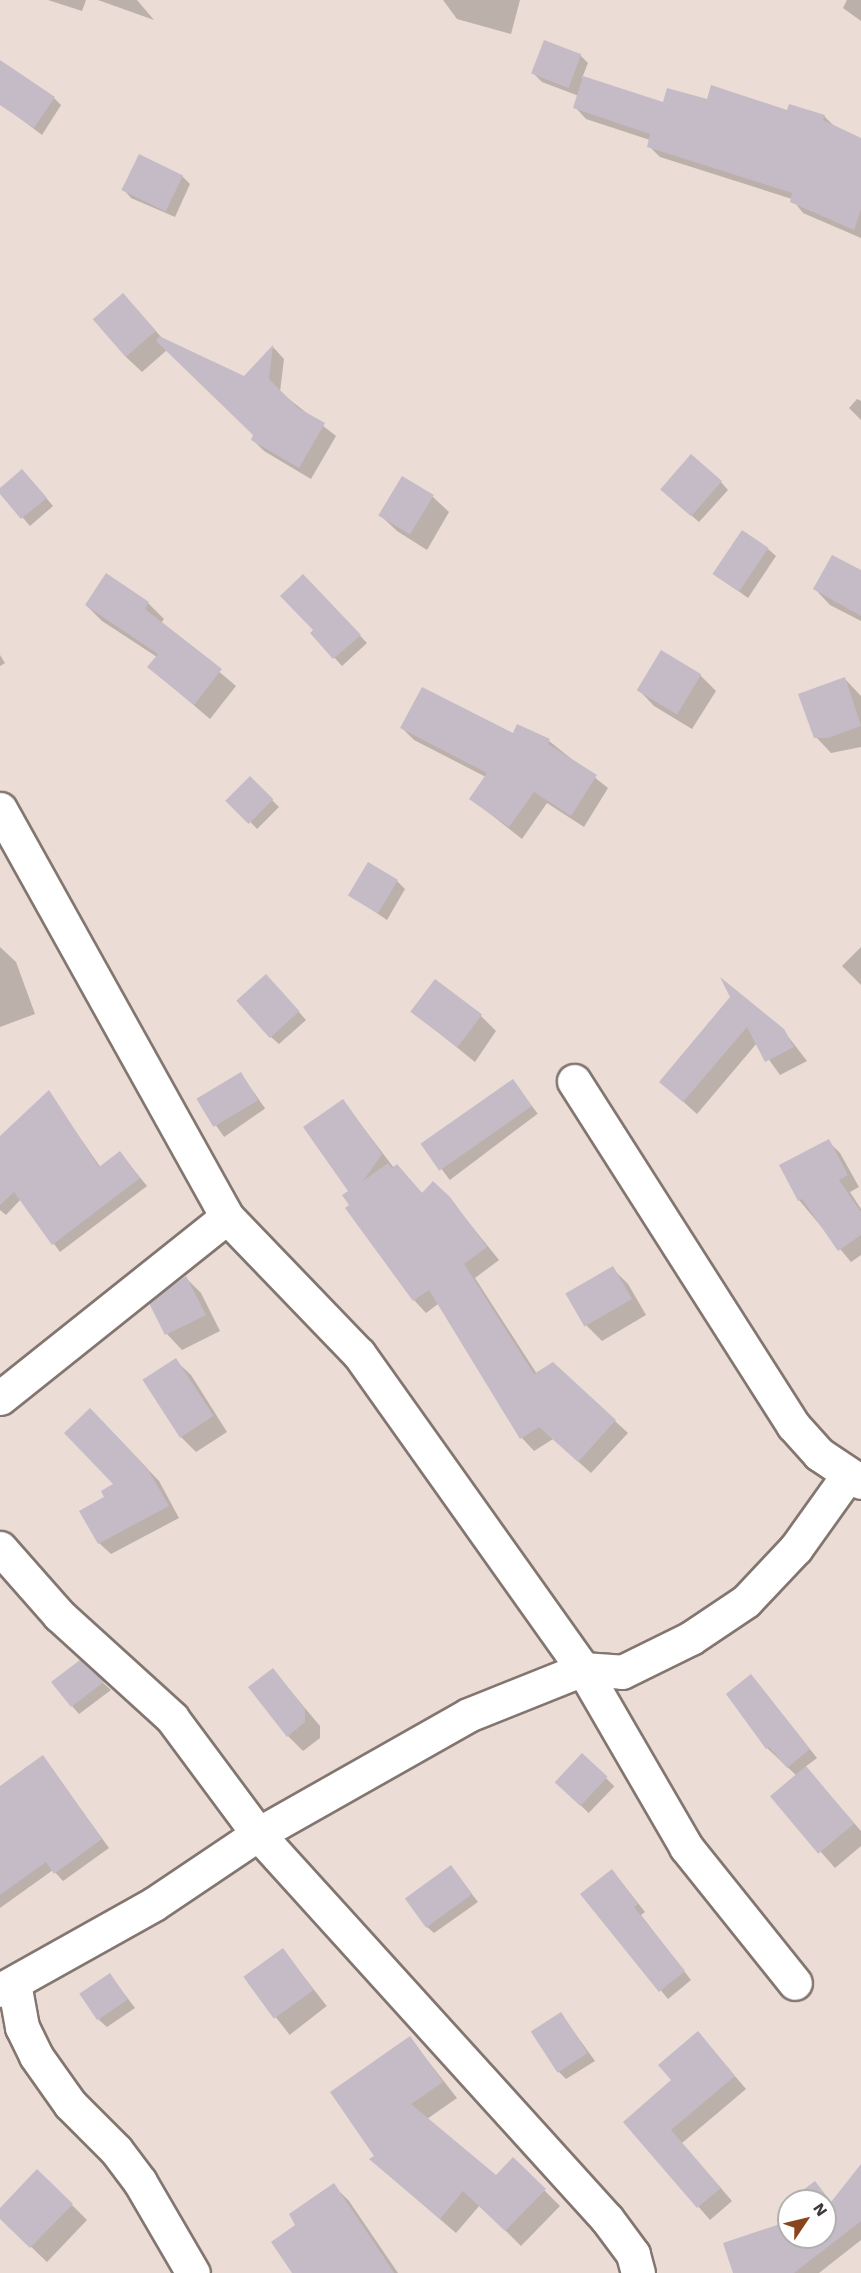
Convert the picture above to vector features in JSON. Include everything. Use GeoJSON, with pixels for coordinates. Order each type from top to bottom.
{"type":"FeatureCollection","features":[{"type":"Feature","properties":{"kind":"street"},"geometry":{"type":"LineString","coordinates":[[0,809],[227,1217],[358,1354],[584,1669],[687,1848],[795,1983]]}},
{"type":"Feature","properties":{"kind":"street"},"geometry":{"type":"LineString","coordinates":[[193,2273],[140,2182],[103,2135],[70,2104],[36,2056],[22,2027],[7,1986],[154,1904],[258,1834],[468,1715],[584,1669],[622,1672],[691,1638],[746,1600],[796,1548],[855,1478],[819,1454],[793,1425],[574,1081]]}},
{"type":"Feature","properties":{"kind":"street"},"geometry":{"type":"LineString","coordinates":[[0,1398],[227,1217]]}},
{"type":"Feature","properties":{"kind":"street"},"geometry":{"type":"LineString","coordinates":[[0,1548],[59,1615],[172,1718],[258,1834],[607,2219],[633,2254],[638,2273]]}},
{"type":"Feature","properties":{"kind":"building"},"geometry":{"type":"Polygon","coordinates":[[[544,40],[581,54],[568,88],[531,74],[544,40]]]}},
{"type":"Feature","properties":{"kind":"building"},"geometry":{"type":"Polygon","coordinates":[[[0,60],[55,97],[34,128],[0,105],[0,60]]]}},
{"type":"Feature","properties":{"kind":"building"},"geometry":{"type":"Polygon","coordinates":[[[583,76],[663,102],[667,88],[707,99],[711,85],[787,110],[789,104],[825,115],[823,120],[861,138],[861,209],[854,230],[790,202],[792,193],[647,147],[650,134],[573,108],[583,76]]]}},
{"type":"Feature","properties":{"kind":"building"},"geometry":{"type":"Polygon","coordinates":[[[139,154],[183,175],[166,211],[121,190],[139,154]]]}},
{"type":"Feature","properties":{"kind":"building"},"geometry":{"type":"Polygon","coordinates":[[[123,293],[156,331],[126,357],[93,319],[123,293]]]}},
{"type":"Feature","properties":{"kind":"building"},"geometry":{"type":"Polygon","coordinates":[[[159,336],[244,376],[273,345],[269,379],[298,408],[325,423],[299,468],[251,440],[253,435],[156,341],[159,336]]]}},
{"type":"Feature","properties":{"kind":"building"},"geometry":{"type":"Polygon","coordinates":[[[691,454],[722,481],[691,516],[660,489],[691,454]]]}},
{"type":"Feature","properties":{"kind":"building"},"geometry":{"type":"Polygon","coordinates":[[[22,469],[47,498],[21,519],[0,494],[0,488],[22,469]]]}},
{"type":"Feature","properties":{"kind":"building"},"geometry":{"type":"Polygon","coordinates":[[[402,476],[434,495],[410,534],[378,515],[402,476]]]}},
{"type":"Feature","properties":{"kind":"building"},"geometry":{"type":"Polygon","coordinates":[[[742,530],[769,548],[739,592],[712,574],[742,530]]]}},
{"type":"Feature","properties":{"kind":"building"},"geometry":{"type":"Polygon","coordinates":[[[832,555],[861,570],[861,616],[813,589],[832,555]]]}},
{"type":"Feature","properties":{"kind":"building"},"geometry":{"type":"Polygon","coordinates":[[[106,573],[149,602],[145,609],[222,669],[194,705],[147,667],[158,654],[85,605],[106,573]]]}},
{"type":"Feature","properties":{"kind":"building"},"geometry":{"type":"Polygon","coordinates":[[[303,574],[361,635],[333,659],[310,633],[313,630],[280,596],[303,574]]]}},
{"type":"Feature","properties":{"kind":"building"},"geometry":{"type":"Polygon","coordinates":[[[661,650],[701,674],[677,714],[637,690],[661,650]]]}},
{"type":"Feature","properties":{"kind":"building"},"geometry":{"type":"Polygon","coordinates":[[[845,677],[861,726],[828,738],[814,738],[798,694],[845,677]]]}},
{"type":"Feature","properties":{"kind":"building"},"geometry":{"type":"Polygon","coordinates":[[[422,687],[513,733],[517,724],[550,739],[548,744],[597,775],[571,816],[534,792],[509,827],[469,799],[487,773],[400,728],[422,687]]]}},
{"type":"Feature","properties":{"kind":"building"},"geometry":{"type":"Polygon","coordinates":[[[250,776],[273,799],[249,824],[225,801],[250,776]]]}},
{"type":"Feature","properties":{"kind":"building"},"geometry":{"type":"Polygon","coordinates":[[[368,862],[398,880],[378,913],[348,895],[368,862]]]}},
{"type":"Feature","properties":{"kind":"building"},"geometry":{"type":"Polygon","coordinates":[[[266,974],[299,1011],[270,1038],[236,1001],[266,974]]]}},
{"type":"Feature","properties":{"kind":"building"},"geometry":{"type":"Polygon","coordinates":[[[720,977],[784,1029],[794,1047],[765,1062],[747,1027],[683,1102],[659,1082],[730,997],[720,977]]]}},
{"type":"Feature","properties":{"kind":"building"},"geometry":{"type":"Polygon","coordinates":[[[435,979],[482,1015],[457,1047],[410,1012],[435,979]]]}},
{"type":"Feature","properties":{"kind":"building"},"geometry":{"type":"Polygon","coordinates":[[[241,1072],[258,1100],[213,1127],[196,1099],[241,1072]]]}},
{"type":"Feature","properties":{"kind":"building"},"geometry":{"type":"Polygon","coordinates":[[[513,1079],[532,1106],[439,1171],[420,1144],[513,1079]]]}},
{"type":"Feature","properties":{"kind":"building"},"geometry":{"type":"Polygon","coordinates":[[[49,1090],[99,1167],[120,1151],[140,1178],[52,1245],[14,1192],[0,1205],[0,1136],[49,1090]]]}},
{"type":"Feature","properties":{"kind":"building"},"geometry":{"type":"Polygon","coordinates":[[[343,1099],[382,1154],[363,1181],[388,1163],[392,1168],[397,1164],[422,1193],[433,1181],[450,1197],[487,1247],[464,1264],[534,1374],[553,1362],[616,1420],[578,1462],[539,1427],[520,1439],[429,1290],[413,1301],[345,1208],[349,1205],[342,1195],[348,1191],[303,1127],[343,1099]]]}},
{"type":"Feature","properties":{"kind":"building"},"geometry":{"type":"Polygon","coordinates":[[[829,1139],[848,1175],[839,1180],[861,1212],[861,1235],[838,1251],[802,1199],[798,1201],[779,1165],[829,1139]]]}},
{"type":"Feature","properties":{"kind":"building"},"geometry":{"type":"Polygon","coordinates":[[[613,1266],[632,1299],[584,1326],[565,1294],[613,1266]]]}},
{"type":"Feature","properties":{"kind":"building"},"geometry":{"type":"Polygon","coordinates":[[[186,1276],[206,1315],[165,1335],[149,1303],[186,1276]]]}},
{"type":"Feature","properties":{"kind":"building"},"geometry":{"type":"Polygon","coordinates":[[[176,1358],[214,1416],[180,1438],[142,1380],[176,1358]]]}},
{"type":"Feature","properties":{"kind":"building"},"geometry":{"type":"Polygon","coordinates":[[[90,1408],[147,1468],[169,1506],[98,1544],[79,1511],[104,1497],[101,1491],[113,1484],[64,1433],[90,1408]]]}},
{"type":"Feature","properties":{"kind":"building"},"geometry":{"type":"Polygon","coordinates":[[[80,1660],[104,1682],[71,1707],[51,1682],[80,1660]]]}},
{"type":"Feature","properties":{"kind":"building"},"geometry":{"type":"Polygon","coordinates":[[[273,1668],[305,1709],[305,1722],[287,1737],[248,1687],[273,1668]]]}},
{"type":"Feature","properties":{"kind":"building"},"geometry":{"type":"Polygon","coordinates":[[[751,1674],[810,1749],[787,1768],[769,1747],[766,1749],[726,1694],[751,1674]]]}},
{"type":"Feature","properties":{"kind":"building"},"geometry":{"type":"Polygon","coordinates":[[[582,1753],[608,1777],[580,1806],[555,1782],[582,1753]]]}},
{"type":"Feature","properties":{"kind":"building"},"geometry":{"type":"Polygon","coordinates":[[[43,1755],[102,1839],[54,1874],[46,1862],[0,1895],[0,1786],[43,1755]]]}},
{"type":"Feature","properties":{"kind":"building"},"geometry":{"type":"Polygon","coordinates":[[[806,1766],[854,1823],[818,1854],[770,1796],[806,1766]]]}},
{"type":"Feature","properties":{"kind":"building"},"geometry":{"type":"Polygon","coordinates":[[[451,1865],[472,1894],[426,1928],[405,1899],[451,1865]]]}},
{"type":"Feature","properties":{"kind":"building"},"geometry":{"type":"Polygon","coordinates":[[[612,1869],[638,1904],[634,1907],[685,1971],[659,1992],[580,1894],[612,1869]]]}},
{"type":"Feature","properties":{"kind":"building"},"geometry":{"type":"Polygon","coordinates":[[[283,1948],[314,1990],[274,2019],[243,1977],[283,1948]]]}},
{"type":"Feature","properties":{"kind":"building"},"geometry":{"type":"Polygon","coordinates":[[[110,1973],[128,2000],[97,2020],[79,1994],[110,1973]]]}},
{"type":"Feature","properties":{"kind":"building"},"geometry":{"type":"Polygon","coordinates":[[[561,2012],[588,2053],[557,2073],[531,2032],[561,2012]]]}},
{"type":"Feature","properties":{"kind":"building"},"geometry":{"type":"Polygon","coordinates":[[[698,2031],[735,2076],[671,2130],[721,2188],[697,2208],[623,2122],[671,2080],[658,2065],[698,2031]]]}},
{"type":"Feature","properties":{"kind":"building"},"geometry":{"type":"Polygon","coordinates":[[[410,2036],[443,2082],[411,2104],[496,2175],[513,2157],[546,2189],[505,2231],[463,2191],[440,2219],[369,2159],[374,2156],[330,2092],[410,2036]]]}},
{"type":"Feature","properties":{"kind":"building"},"geometry":{"type":"Polygon","coordinates":[[[861,2164],[861,2221],[837,2240],[837,2194],[861,2164]]]}},
{"type":"Feature","properties":{"kind":"building"},"geometry":{"type":"Polygon","coordinates":[[[37,2169],[73,2204],[30,2248],[0,2219],[0,2208],[37,2169]]]}},
{"type":"Feature","properties":{"kind":"building"},"geometry":{"type":"Polygon","coordinates":[[[815,2181],[821,2189],[804,2189],[815,2181]]]}},
{"type":"Feature","properties":{"kind":"building"},"geometry":{"type":"Polygon","coordinates":[[[334,2183],[394,2273],[292,2273],[271,2242],[295,2225],[289,2214],[334,2183]]]}},
{"type":"Feature","properties":{"kind":"building"},"geometry":{"type":"Polygon","coordinates":[[[777,2225],[777,2249],[825,2249],[794,2273],[733,2273],[723,2243],[777,2225]]]}}]}
